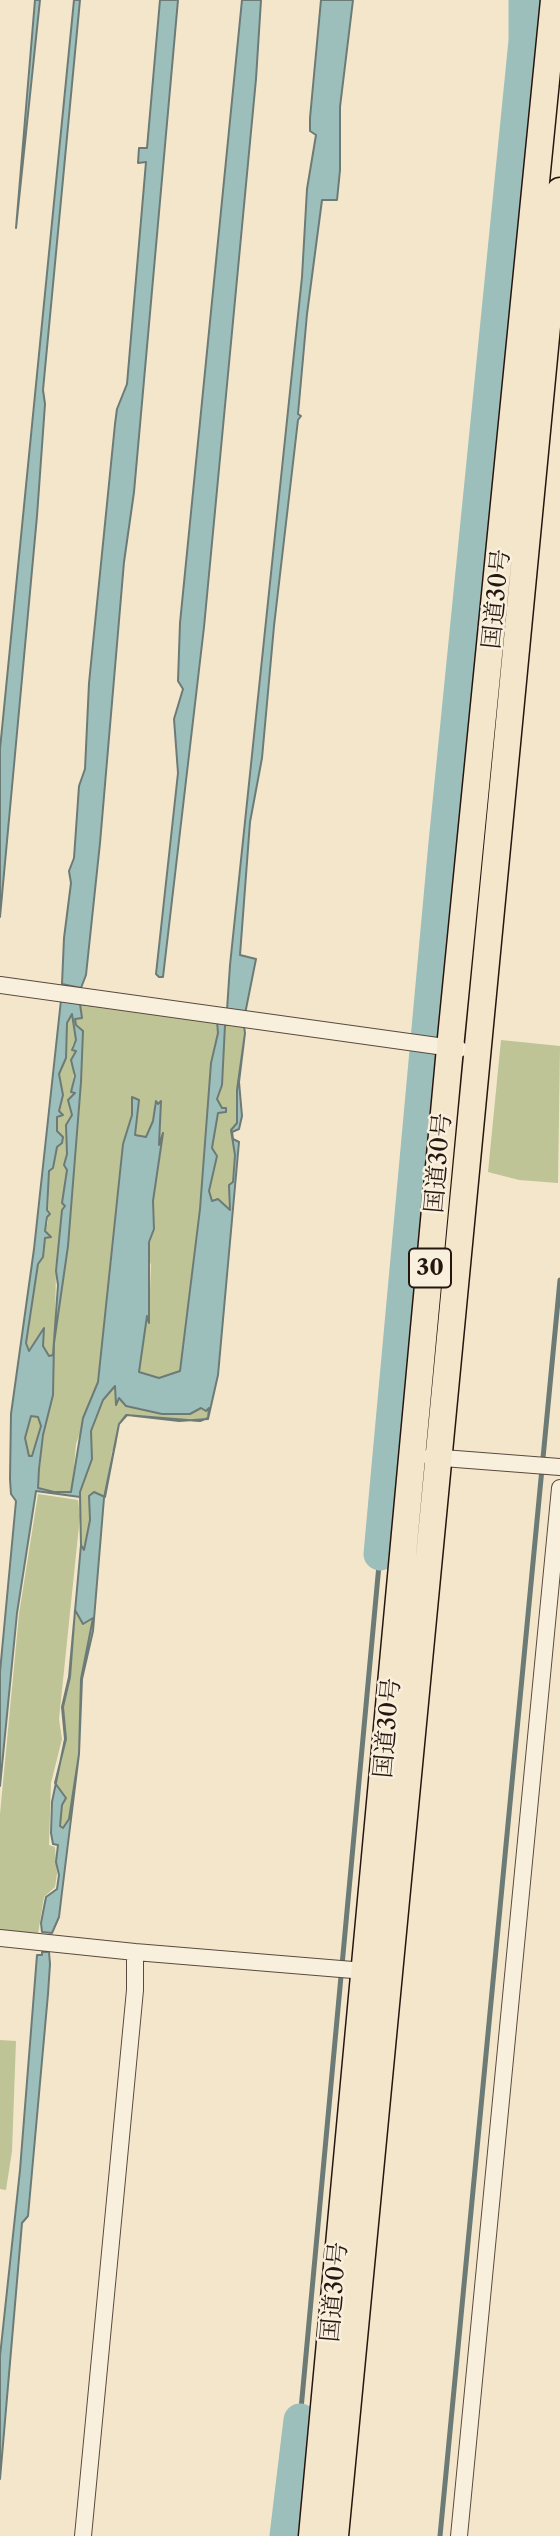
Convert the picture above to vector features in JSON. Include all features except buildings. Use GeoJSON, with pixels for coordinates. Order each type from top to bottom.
{"type":"FeatureCollection","features":[{"type":"Feature","properties":{"kind":"highway","name":"国道30号"},"geometry":{"type":"LineString","coordinates":[[312,2536],[360,1970],[412,1454],[444,1048],[554,0]]}},
{"type":"Feature","properties":{"kind":"highway","name":"国道30号"},"geometry":{"type":"LineString","coordinates":[[335,2536],[560,191]]}},
{"type":"Feature","properties":{"kind":"street"},"geometry":{"type":"LineString","coordinates":[[0,985],[478,1052]]}},
{"type":"Feature","properties":{"kind":"street"},"geometry":{"type":"LineString","coordinates":[[412,1454],[548,1466]]}},
{"type":"Feature","properties":{"kind":"street"},"geometry":{"type":"LineString","coordinates":[[459,2536],[560,1494]]}},
{"type":"Feature","properties":{"kind":"street"},"geometry":{"type":"LineString","coordinates":[[0,1938],[360,1970]]}},
{"type":"Feature","properties":{"kind":"street"},"geometry":{"type":"LineString","coordinates":[[83,2536],[135,1990],[135,1952]]}},
{"type":"Feature","properties":{"kind":"green space"},"geometry":{"type":"Polygon","coordinates":[[[80,1003],[217,1021],[218,1033],[211,1063],[200,1209],[180,1371],[159,1378],[139,1373],[147,1314],[149,1320],[149,1242],[154,1229],[153,1201],[161,1102],[155,1102],[153,1121],[145,1138],[135,1135],[139,1101],[132,1097],[132,1115],[123,1144],[98,1382],[76,1444],[72,1492],[54,1492],[38,1488],[43,1435],[53,1395],[54,1356],[49,1356],[43,1346],[43,1329],[28,1351],[26,1343],[38,1264],[43,1257],[45,1237],[50,1237],[45,1231],[48,1222],[49,1170],[53,1168],[57,1147],[60,1066],[66,1050],[67,1023],[72,1013],[76,1040],[72,1046],[76,1050],[72,1088],[75,1093],[72,1116],[66,1125],[66,1206],[62,1214],[56,1270],[55,1326],[61,1291],[81,1082],[83,1031],[76,1026],[75,1018],[80,1003]]]}},
{"type":"Feature","properties":{"kind":"green space"},"geometry":{"type":"Polygon","coordinates":[[[238,1023],[244,1026],[245,1033],[237,1090],[237,1123],[231,1130],[235,1155],[230,1211],[212,1201],[209,1191],[216,1156],[212,1148],[218,1112],[226,1108],[222,1108],[217,1100],[222,1085],[225,1025],[238,1023]]]}},
{"type":"Feature","properties":{"kind":"green space"},"geometry":{"type":"Polygon","coordinates":[[[501,1040],[560,1046],[558,1183],[519,1180],[488,1172],[501,1040]]]}},
{"type":"Feature","properties":{"kind":"green space"},"geometry":{"type":"Polygon","coordinates":[[[115,1385],[115,1395],[135,1408],[162,1414],[190,1414],[210,1407],[208,1418],[200,1422],[126,1415],[119,1424],[104,1498],[89,1496],[90,1520],[85,1550],[82,1549],[80,1492],[92,1459],[91,1431],[103,1400],[115,1385]]]}},
{"type":"Feature","properties":{"kind":"green space"},"geometry":{"type":"Polygon","coordinates":[[[31,1416],[38,1417],[42,1426],[32,1456],[29,1456],[25,1438],[31,1416]]]}},
{"type":"Feature","properties":{"kind":"green space"},"geometry":{"type":"Polygon","coordinates":[[[38,1494],[78,1500],[80,1516],[59,1719],[62,1739],[51,1783],[49,1845],[55,1847],[57,1874],[55,1887],[44,1897],[38,1934],[0,1930],[0,1814],[19,1614],[38,1494]]]}},
{"type":"Feature","properties":{"kind":"green space"},"geometry":{"type":"Polygon","coordinates":[[[75,1609],[93,1618],[81,1679],[79,1754],[69,1819],[63,1828],[60,1827],[62,1805],[66,1798],[55,1783],[66,1739],[63,1707],[70,1677],[75,1609]]]}},
{"type":"Feature","properties":{"kind":"green space"},"geometry":{"type":"Polygon","coordinates":[[[0,2040],[16,2041],[12,2151],[6,2190],[0,2189],[0,2040]]]}},
{"type":"Feature","properties":{"kind":"water"},"geometry":{"type":"Polygon","coordinates":[[[35,0],[40,0],[16,228],[35,0]]]}},
{"type":"Feature","properties":{"kind":"water"},"geometry":{"type":"Polygon","coordinates":[[[74,0],[80,0],[43,390],[45,404],[37,516],[0,917],[0,749],[74,0]]]}},
{"type":"Feature","properties":{"kind":"water"},"geometry":{"type":"Polygon","coordinates":[[[160,0],[178,0],[100,843],[86,975],[81,988],[62,984],[71,883],[69,871],[74,858],[79,786],[85,769],[89,683],[115,424],[117,409],[127,384],[146,162],[138,163],[139,148],[147,148],[160,0]]]}},
{"type":"Feature","properties":{"kind":"water"},"geometry":{"type":"Polygon","coordinates":[[[242,0],[261,0],[256,79],[204,627],[163,977],[159,977],[156,974],[178,773],[174,719],[183,689],[178,681],[180,623],[242,0]]]}},
{"type":"Feature","properties":{"kind":"water"},"geometry":{"type":"Polygon","coordinates":[[[321,0],[353,0],[340,107],[337,200],[322,200],[307,314],[298,414],[301,416],[298,420],[274,626],[262,758],[250,822],[240,955],[256,959],[245,1014],[227,1010],[230,965],[302,277],[307,189],[316,135],[310,131],[310,118],[321,0]]]}},
{"type":"Feature","properties":{"kind":"water"},"geometry":{"type":"Polygon","coordinates":[[[61,1000],[158,1014],[80,1004],[82,1018],[75,1019],[76,1025],[83,1031],[81,1082],[68,1246],[54,1343],[53,1395],[43,1435],[38,1488],[71,1492],[83,1418],[98,1382],[123,1144],[132,1115],[132,1097],[139,1100],[135,1135],[146,1137],[153,1121],[156,1101],[158,1104],[161,1101],[159,1145],[163,1133],[153,1201],[154,1229],[149,1242],[149,1323],[147,1316],[139,1372],[159,1378],[180,1371],[200,1209],[211,1063],[218,1033],[217,1022],[238,1022],[244,1025],[245,1033],[239,1082],[242,1116],[239,1129],[232,1132],[233,1139],[239,1142],[218,1375],[208,1419],[205,1419],[208,1418],[209,1408],[206,1411],[201,1408],[190,1414],[162,1414],[126,1406],[119,1398],[116,1405],[115,1386],[103,1400],[91,1431],[92,1459],[80,1492],[81,1545],[80,1497],[36,1491],[17,1613],[0,1786],[0,1672],[16,1501],[11,1494],[10,1479],[11,1414],[34,1249],[61,1000]],[[72,1014],[67,1023],[66,1058],[59,1074],[63,1095],[59,1111],[63,1115],[57,1117],[57,1131],[63,1137],[62,1143],[57,1147],[53,1168],[49,1171],[47,1210],[50,1214],[45,1231],[51,1237],[45,1238],[43,1257],[38,1264],[26,1343],[29,1351],[44,1328],[43,1346],[49,1356],[53,1355],[58,1285],[56,1271],[62,1210],[65,1206],[62,1203],[67,1170],[64,1165],[67,1154],[66,1125],[72,1115],[68,1100],[75,1093],[71,1092],[75,1076],[71,1060],[76,1051],[72,1050],[76,1040],[72,1014]],[[238,1023],[225,1025],[222,1085],[217,1099],[222,1108],[226,1108],[226,1112],[218,1113],[212,1148],[217,1156],[209,1191],[212,1201],[218,1199],[230,1210],[229,1185],[233,1182],[235,1155],[231,1130],[237,1123],[237,1090],[245,1033],[244,1026],[238,1023]],[[31,1416],[25,1438],[29,1456],[32,1456],[41,1426],[38,1417],[31,1416]]]}},
{"type":"Feature","properties":{"kind":"water"},"geometry":{"type":"Polygon","coordinates":[[[129,1415],[190,1420],[179,1421],[129,1415]]]}},
{"type":"Feature","properties":{"kind":"water"},"geometry":{"type":"Polygon","coordinates":[[[94,1492],[104,1497],[93,1631],[82,1679],[79,1754],[81,1679],[93,1618],[83,1624],[75,1610],[81,1545],[84,1550],[90,1520],[89,1496],[94,1492]]]}},
{"type":"Feature","properties":{"kind":"water"},"geometry":{"type":"Polygon","coordinates":[[[75,1616],[70,1677],[63,1707],[66,1739],[60,1762],[65,1739],[62,1707],[69,1677],[75,1616]]]}},
{"type":"Feature","properties":{"kind":"water"},"geometry":{"type":"Polygon","coordinates":[[[79,1754],[59,1917],[52,1933],[42,1932],[41,1923],[46,1897],[57,1889],[59,1875],[56,1862],[58,1845],[53,1844],[51,1833],[52,1802],[56,1784],[66,1798],[62,1805],[60,1826],[63,1828],[69,1819],[79,1754]]]}},
{"type":"Feature","properties":{"kind":"water"},"geometry":{"type":"Polygon","coordinates":[[[42,1952],[49,1952],[48,1994],[28,2216],[22,2223],[0,2479],[0,2356],[20,2170],[37,1955],[42,1955],[42,1952]]]}},
{"type":"Feature","properties":{"kind":"waterway"},"geometry":{"type":"LineString","coordinates":[[380,1554],[445,843],[525,41],[525,0]]}},
{"type":"Feature","properties":{"kind":"waterway"},"geometry":{"type":"LineString","coordinates":[[440,2536],[560,1280]]}},
{"type":"Feature","properties":{"kind":"waterway"},"geometry":{"type":"LineString","coordinates":[[300,2420],[380,1554]]}},
{"type":"Feature","properties":{"kind":"waterway"},"geometry":{"type":"LineString","coordinates":[[286,2536],[300,2420]]}}]}
